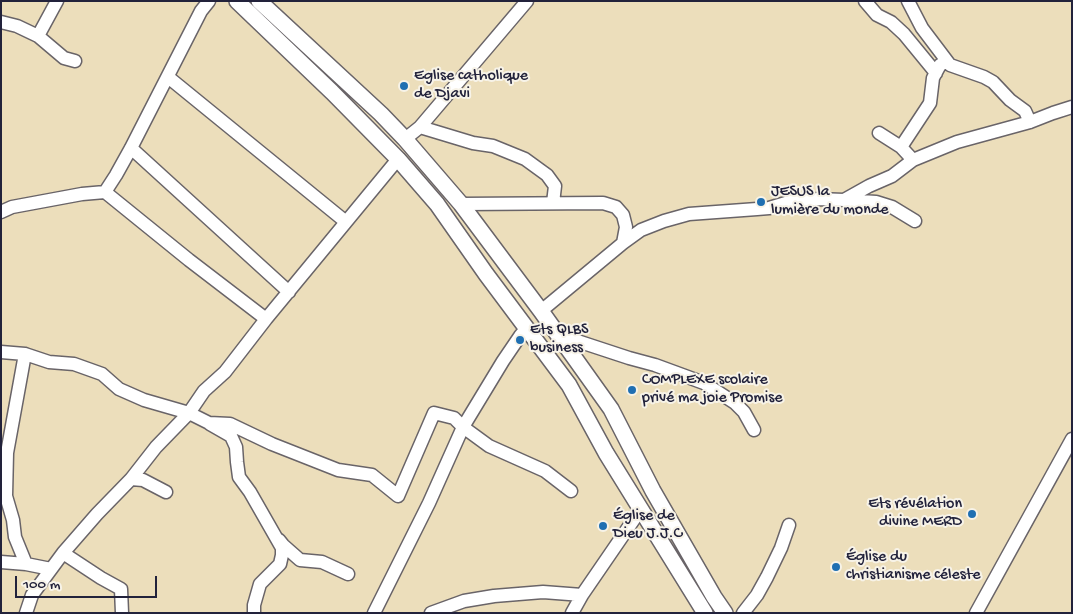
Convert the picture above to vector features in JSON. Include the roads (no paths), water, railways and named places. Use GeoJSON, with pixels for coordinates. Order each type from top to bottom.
{"type":"FeatureCollection","features":[{"type":"Feature","properties":{"kind":"main road"},"geometry":{"type":"LineString","coordinates":[[237,1],[332,92],[398,159],[437,204],[526,329],[569,385],[606,452],[705,613]]}},
{"type":"Feature","properties":{"kind":"main road"},"geometry":{"type":"LineString","coordinates":[[259,1],[406,139],[461,204],[541,311],[610,409],[653,491],[725,613]]}},
{"type":"Feature","properties":{"kind":"street"},"geometry":{"type":"LineString","coordinates":[[38,36],[56,1]]}},
{"type":"Feature","properties":{"kind":"street"},"geometry":{"type":"LineString","coordinates":[[105,192],[131,148],[201,11],[209,1]]}},
{"type":"Feature","properties":{"kind":"street"},"geometry":{"type":"LineString","coordinates":[[406,139],[420,128],[527,1]]}},
{"type":"Feature","properties":{"kind":"street"},"geometry":{"type":"LineString","coordinates":[[865,1],[877,15],[891,22],[904,34],[936,73]]}},
{"type":"Feature","properties":{"kind":"street"},"geometry":{"type":"LineString","coordinates":[[908,1],[922,28],[950,65],[984,77],[992,82],[1010,100],[1025,111],[1030,122]]}},
{"type":"Feature","properties":{"kind":"street"},"geometry":{"type":"LineString","coordinates":[[1,22],[17,26],[38,36],[64,58],[75,60]]}},
{"type":"Feature","properties":{"kind":"street"},"geometry":{"type":"LineString","coordinates":[[901,147],[930,103],[933,78],[940,65],[947,61]]}},
{"type":"Feature","properties":{"kind":"street"},"geometry":{"type":"LineString","coordinates":[[168,77],[346,222]]}},
{"type":"Feature","properties":{"kind":"street"},"geometry":{"type":"LineString","coordinates":[[844,200],[892,176],[913,160],[957,142],[1030,122],[1071,107]]}},
{"type":"Feature","properties":{"kind":"street"},"geometry":{"type":"LineString","coordinates":[[420,128],[473,143],[493,146],[525,159],[547,175],[555,186],[553,202]]}},
{"type":"Feature","properties":{"kind":"street"},"geometry":{"type":"LineString","coordinates":[[879,132],[901,147],[913,160]]}},
{"type":"Feature","properties":{"kind":"street"},"geometry":{"type":"LineString","coordinates":[[131,148],[289,292]]}},
{"type":"Feature","properties":{"kind":"street"},"geometry":{"type":"LineString","coordinates":[[26,613],[32,595],[63,553],[131,479],[156,447],[189,413],[204,391],[225,372],[266,319],[398,159]]}},
{"type":"Feature","properties":{"kind":"street"},"geometry":{"type":"LineString","coordinates":[[1,212],[12,207],[82,194],[105,192],[266,319]]}},
{"type":"Feature","properties":{"kind":"street"},"geometry":{"type":"LineString","coordinates":[[541,311],[623,243],[642,230],[689,214],[769,208],[789,202],[818,199],[876,202],[892,207],[915,221]]}},
{"type":"Feature","properties":{"kind":"street"},"geometry":{"type":"LineString","coordinates":[[461,204],[603,203],[616,207],[623,215],[626,226],[623,243]]}},
{"type":"Feature","properties":{"kind":"street"},"geometry":{"type":"LineString","coordinates":[[374,613],[464,427],[503,361],[526,329]]}},
{"type":"Feature","properties":{"kind":"street"},"geometry":{"type":"LineString","coordinates":[[556,334],[683,374],[704,383],[735,403],[744,412],[754,430]]}},
{"type":"Feature","properties":{"kind":"street"},"geometry":{"type":"LineString","coordinates":[[1,352],[25,354],[49,362],[74,364],[102,374],[119,389],[144,400],[189,413],[231,436],[236,447],[239,477],[250,492],[282,548],[280,564],[260,584],[254,605],[254,613]]}},
{"type":"Feature","properties":{"kind":"street"},"geometry":{"type":"LineString","coordinates":[[25,354],[7,453],[6,496],[13,520],[15,537],[26,564]]}},
{"type":"Feature","properties":{"kind":"street"},"geometry":{"type":"LineString","coordinates":[[209,424],[230,424],[272,444],[338,470],[372,475],[398,496],[434,413],[454,418],[489,446],[545,471],[570,491]]}},
{"type":"Feature","properties":{"kind":"street"},"geometry":{"type":"LineString","coordinates":[[976,613],[1072,439]]}},
{"type":"Feature","properties":{"kind":"street"},"geometry":{"type":"LineString","coordinates":[[131,479],[143,480],[166,492]]}},
{"type":"Feature","properties":{"kind":"street"},"geometry":{"type":"LineString","coordinates":[[572,613],[582,594],[641,509]]}},
{"type":"Feature","properties":{"kind":"street"},"geometry":{"type":"LineString","coordinates":[[267,522],[283,545],[300,560],[322,562],[348,574]]}},
{"type":"Feature","properties":{"kind":"street"},"geometry":{"type":"LineString","coordinates":[[743,613],[757,595],[767,577],[781,548],[789,525]]}},
{"type":"Feature","properties":{"kind":"street"},"geometry":{"type":"LineString","coordinates":[[63,553],[121,589],[122,613]]}},
{"type":"Feature","properties":{"kind":"street"},"geometry":{"type":"LineString","coordinates":[[1,562],[51,569]]}},
{"type":"Feature","properties":{"kind":"street"},"geometry":{"type":"LineString","coordinates":[[431,613],[464,601],[494,596],[543,592],[582,594]]}},
{"type":"Feature","properties":{"kind":"place","name":"Eglise catholique de Djavi"},"geometry":{"type":"Point","coordinates":[404,86]}},
{"type":"Feature","properties":{"kind":"place","name":"JESUS la lumière du monde"},"geometry":{"type":"Point","coordinates":[761,202]}},
{"type":"Feature","properties":{"kind":"place","name":"Ets QLBS business"},"geometry":{"type":"Point","coordinates":[520,340]}},
{"type":"Feature","properties":{"kind":"place","name":"COMPLEXE scolaire privé ma joie Promise"},"geometry":{"type":"Point","coordinates":[632,390]}},
{"type":"Feature","properties":{"kind":"place","name":"Ets révélation divine MERD"},"geometry":{"type":"Point","coordinates":[972,514]}},
{"type":"Feature","properties":{"kind":"place","name":"Église de Dieu J.J.C"},"geometry":{"type":"Point","coordinates":[603,526]}},
{"type":"Feature","properties":{"kind":"place","name":"Église du christianisme céleste"},"geometry":{"type":"Point","coordinates":[836,567]}}]}
